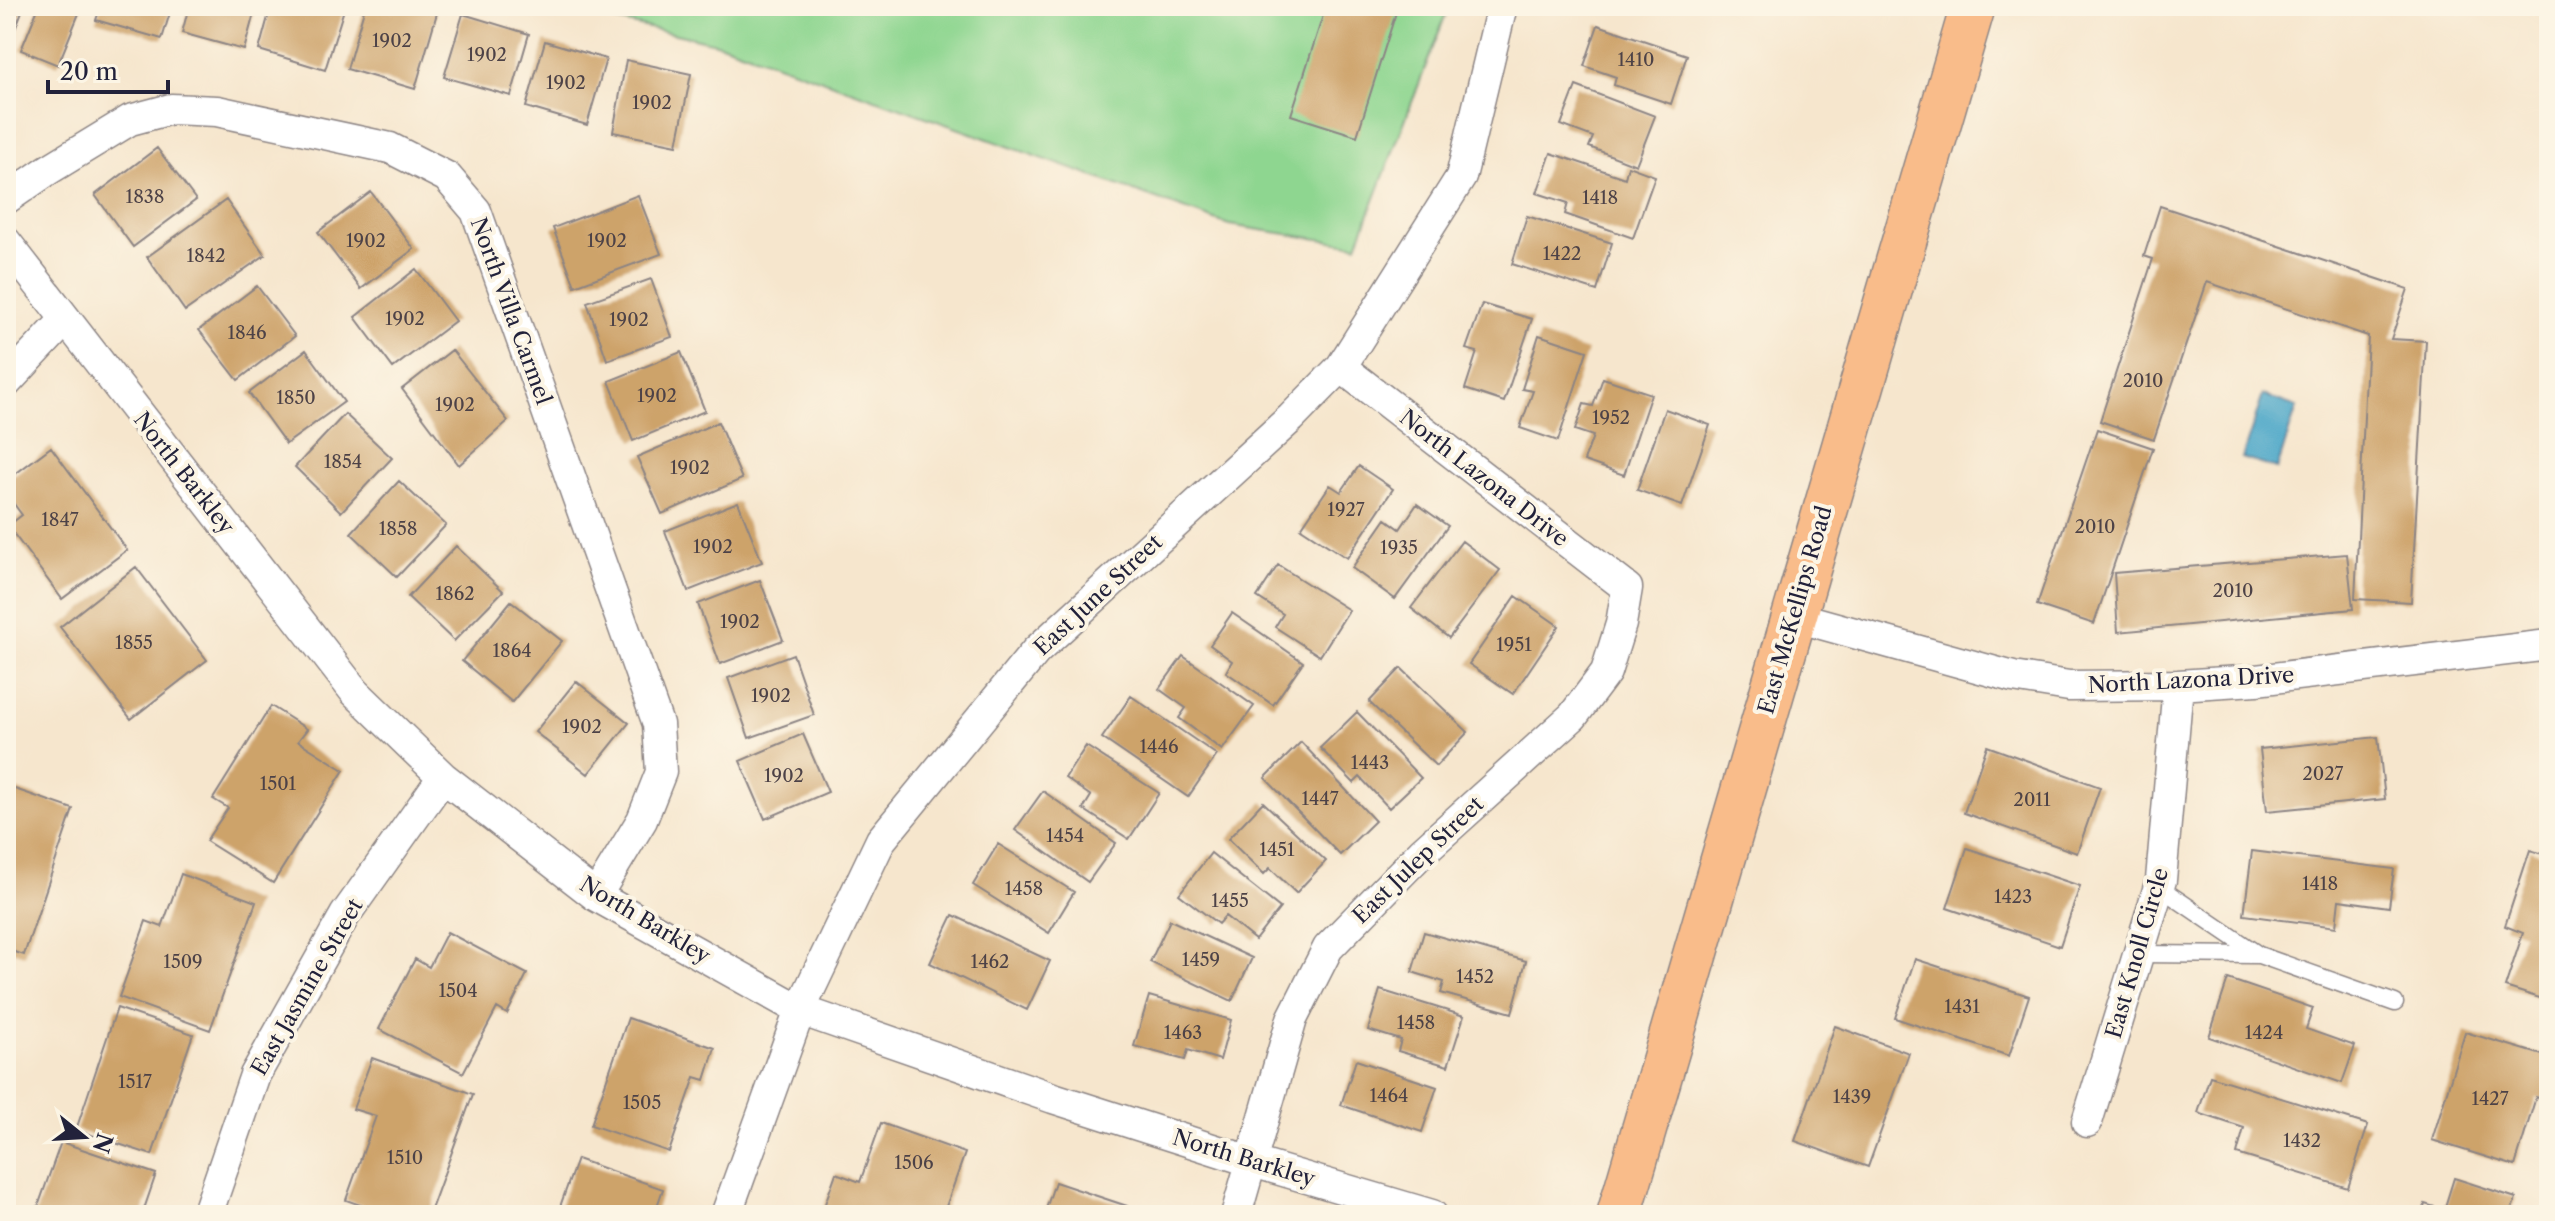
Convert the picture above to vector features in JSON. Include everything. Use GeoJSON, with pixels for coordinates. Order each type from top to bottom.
{"type":"FeatureCollection","features":[{"type":"Feature","properties":{"kind":"main road","name":"East McKellips Road"},"geometry":{"type":"LineString","coordinates":[[1619,1215],[1973,6]]}},
{"type":"Feature","properties":{"kind":"street","name":"East June Street"},"geometry":{"type":"LineString","coordinates":[[726,1215],[800,1010],[881,840],[1036,651],[1291,418],[1341,367],[1461,177],[1502,6]]}},
{"type":"Feature","properties":{"kind":"street","name":"North Villa Carmel"},"geometry":{"type":"LineString","coordinates":[[6,199],[130,120],[171,109],[217,111],[390,148],[447,177],[476,211],[658,724],[661,772],[642,820],[596,896]]}},
{"type":"Feature","properties":{"kind":"street","name":"North Barkley"},"geometry":{"type":"LineString","coordinates":[[6,242],[355,692],[443,777],[596,896],[800,1010],[1053,1098],[1432,1215]]}},
{"type":"Feature","properties":{"kind":"street"},"geometry":{"type":"LineString","coordinates":[[6,383],[65,320]]}},
{"type":"Feature","properties":{"kind":"street","name":"North Lazona Drive"},"geometry":{"type":"LineString","coordinates":[[1341,367],[1627,588]]}},
{"type":"Feature","properties":{"kind":"street","name":"East Julep Street"},"geometry":{"type":"LineString","coordinates":[[1236,1215],[1292,1019],[1328,948],[1422,852],[1573,716],[1606,672],[1621,624],[1627,588]]}},
{"type":"Feature","properties":{"kind":"street","name":"North Lazona Drive"},"geometry":{"type":"LineString","coordinates":[[1793,616],[2013,677],[2069,686],[2178,685],[2256,680],[2549,645]]}},
{"type":"Feature","properties":{"kind":"street","name":"East Knoll Circle"},"geometry":{"type":"LineString","coordinates":[[2087,1122],[2159,887],[2178,685]]}},
{"type":"Feature","properties":{"kind":"street","name":"East Jasmine Street"},"geometry":{"type":"LineString","coordinates":[[207,1215],[255,1075],[345,915],[443,777]]}},
{"type":"Feature","properties":{"kind":"lane"},"geometry":{"type":"LineString","coordinates":[[2159,887],[2259,955],[2395,1003]]}},
{"type":"Feature","properties":{"kind":"lane"},"geometry":{"type":"LineString","coordinates":[[2139,954],[2259,955]]}},
{"type":"Feature","properties":{"kind":"green space"},"geometry":{"type":"Polygon","coordinates":[[[552,6],[1449,6],[1357,245],[1229,225],[724,45],[552,6]]]}},
{"type":"Feature","properties":{"kind":"water"},"geometry":{"type":"Polygon","coordinates":[[[2263,395],[2297,407],[2277,469],[2242,458],[2263,395]]]}},
{"type":"Feature","properties":{"kind":"building"},"geometry":{"type":"Polygon","coordinates":[[[6,6],[24,6],[6,53],[6,6]]]}},
{"type":"Feature","properties":{"kind":"building"},"geometry":{"type":"Polygon","coordinates":[[[39,6],[82,6],[58,65],[21,50],[39,6]]]}},
{"type":"Feature","properties":{"kind":"building"},"geometry":{"type":"Polygon","coordinates":[[[101,6],[172,6],[162,39],[96,20],[101,6]]]}},
{"type":"Feature","properties":{"kind":"building"},"geometry":{"type":"Polygon","coordinates":[[[189,6],[256,6],[244,50],[182,33],[189,6]]]}},
{"type":"Feature","properties":{"kind":"building"},"geometry":{"type":"Polygon","coordinates":[[[271,6],[345,6],[325,70],[259,50],[271,6]]]}},
{"type":"Feature","properties":{"kind":"building"},"geometry":{"type":"Polygon","coordinates":[[[365,6],[413,6],[437,13],[415,89],[347,69],[365,6]]]}},
{"type":"Feature","properties":{"kind":"building"},"geometry":{"type":"Polygon","coordinates":[[[1326,6],[1398,6],[1357,136],[1291,115],[1326,6]]]}},
{"type":"Feature","properties":{"kind":"building"},"geometry":{"type":"Polygon","coordinates":[[[463,14],[529,34],[511,96],[444,77],[463,14]]]}},
{"type":"Feature","properties":{"kind":"building"},"geometry":{"type":"Polygon","coordinates":[[[1598,25],[1687,55],[1671,104],[1614,85],[1616,77],[1584,66],[1598,25]]]}},
{"type":"Feature","properties":{"kind":"building"},"geometry":{"type":"Polygon","coordinates":[[[545,41],[606,59],[587,125],[526,107],[545,41]]]}},
{"type":"Feature","properties":{"kind":"building"},"geometry":{"type":"Polygon","coordinates":[[[626,60],[691,74],[677,145],[613,132],[626,60]]]}},
{"type":"Feature","properties":{"kind":"building"},"geometry":{"type":"Polygon","coordinates":[[[1576,86],[1655,116],[1636,165],[1589,147],[1593,137],[1561,125],[1576,86]]]}},
{"type":"Feature","properties":{"kind":"building"},"geometry":{"type":"Polygon","coordinates":[[[157,148],[196,200],[133,247],[95,195],[157,148]]]}},
{"type":"Feature","properties":{"kind":"building"},"geometry":{"type":"Polygon","coordinates":[[[1551,153],[1625,178],[1628,166],[1655,176],[1633,238],[1565,214],[1568,203],[1537,193],[1551,153]]]}},
{"type":"Feature","properties":{"kind":"building"},"geometry":{"type":"Polygon","coordinates":[[[371,192],[414,249],[361,289],[318,232],[371,192]]]}},
{"type":"Feature","properties":{"kind":"building"},"geometry":{"type":"Polygon","coordinates":[[[638,195],[661,254],[575,286],[553,228],[638,195]]]}},
{"type":"Feature","properties":{"kind":"building"},"geometry":{"type":"Polygon","coordinates":[[[226,200],[265,255],[185,311],[147,257],[226,200]]]}},
{"type":"Feature","properties":{"kind":"building"},"geometry":{"type":"Polygon","coordinates":[[[2160,206],[2408,289],[2391,339],[2426,341],[2411,602],[2355,599],[2368,336],[2207,282],[2154,439],[2100,421],[2153,259],[2144,256],[2160,206]]]}},
{"type":"Feature","properties":{"kind":"building"},"geometry":{"type":"Polygon","coordinates":[[[1527,216],[1612,243],[1597,291],[1512,264],[1527,216]]]}},
{"type":"Feature","properties":{"kind":"building"},"geometry":{"type":"Polygon","coordinates":[[[416,269],[455,321],[393,368],[355,317],[416,269]]]}},
{"type":"Feature","properties":{"kind":"building"},"geometry":{"type":"Polygon","coordinates":[[[651,279],[672,337],[607,360],[587,302],[651,279]]]}},
{"type":"Feature","properties":{"kind":"building"},"geometry":{"type":"Polygon","coordinates":[[[257,286],[295,336],[238,380],[199,330],[257,286]]]}},
{"type":"Feature","properties":{"kind":"building"},"geometry":{"type":"Polygon","coordinates":[[[1482,304],[1532,319],[1504,402],[1465,389],[1477,352],[1466,349],[1482,304]]]}},
{"type":"Feature","properties":{"kind":"building"},"geometry":{"type":"Polygon","coordinates":[[[1539,335],[1587,351],[1558,441],[1520,428],[1533,391],[1522,389],[1539,335]]]}},
{"type":"Feature","properties":{"kind":"building"},"geometry":{"type":"Polygon","coordinates":[[[306,350],[344,402],[286,444],[249,393],[306,350]]]}},
{"type":"Feature","properties":{"kind":"building"},"geometry":{"type":"Polygon","coordinates":[[[452,350],[508,421],[459,465],[402,389],[452,350]]]}},
{"type":"Feature","properties":{"kind":"building"},"geometry":{"type":"Polygon","coordinates":[[[681,352],[705,411],[633,441],[609,381],[681,352]]]}},
{"type":"Feature","properties":{"kind":"building"},"geometry":{"type":"Polygon","coordinates":[[[1603,378],[1651,394],[1624,475],[1584,461],[1593,436],[1575,430],[1584,404],[1593,406],[1603,378]]]}},
{"type":"Feature","properties":{"kind":"building"},"geometry":{"type":"Polygon","coordinates":[[[1665,409],[1710,425],[1682,506],[1637,490],[1665,409]]]}},
{"type":"Feature","properties":{"kind":"building"},"geometry":{"type":"Polygon","coordinates":[[[345,414],[392,458],[341,512],[295,467],[345,414]]]}},
{"type":"Feature","properties":{"kind":"building"},"geometry":{"type":"Polygon","coordinates":[[[718,422],[742,479],[662,514],[637,457],[718,422]]]}},
{"type":"Feature","properties":{"kind":"building"},"geometry":{"type":"Polygon","coordinates":[[[2097,429],[2153,448],[2094,624],[2037,605],[2097,429]]]}},
{"type":"Feature","properties":{"kind":"building"},"geometry":{"type":"Polygon","coordinates":[[[51,447],[127,550],[62,599],[8,526],[22,515],[6,493],[6,481],[51,447]]]}},
{"type":"Feature","properties":{"kind":"building"},"geometry":{"type":"Polygon","coordinates":[[[1359,466],[1393,489],[1347,558],[1301,528],[1330,485],[1341,492],[1359,466]]]}},
{"type":"Feature","properties":{"kind":"building"},"geometry":{"type":"Polygon","coordinates":[[[399,481],[446,525],[397,577],[351,533],[399,481]]]}},
{"type":"Feature","properties":{"kind":"building"},"geometry":{"type":"Polygon","coordinates":[[[738,502],[762,562],[688,591],[665,531],[738,502]]]}},
{"type":"Feature","properties":{"kind":"building"},"geometry":{"type":"Polygon","coordinates":[[[1417,504],[1448,526],[1395,599],[1352,568],[1386,519],[1400,529],[1417,504]]]}},
{"type":"Feature","properties":{"kind":"building"},"geometry":{"type":"Polygon","coordinates":[[[1462,541],[1500,570],[1449,638],[1411,608],[1462,541]]]}},
{"type":"Feature","properties":{"kind":"building"},"geometry":{"type":"Polygon","coordinates":[[[456,546],[503,591],[454,641],[408,597],[456,546]]]}},
{"type":"Feature","properties":{"kind":"building"},"geometry":{"type":"Polygon","coordinates":[[[2347,554],[2353,609],[2118,632],[2114,573],[2347,554]]]}},
{"type":"Feature","properties":{"kind":"building"},"geometry":{"type":"Polygon","coordinates":[[[1278,565],[1349,610],[1320,656],[1275,627],[1283,614],[1257,597],[1278,565]]]}},
{"type":"Feature","properties":{"kind":"building"},"geometry":{"type":"Polygon","coordinates":[[[136,567],[207,660],[131,719],[60,627],[136,567]]]}},
{"type":"Feature","properties":{"kind":"building"},"geometry":{"type":"Polygon","coordinates":[[[760,580],[783,640],[720,664],[698,604],[760,580]]]}},
{"type":"Feature","properties":{"kind":"building"},"geometry":{"type":"Polygon","coordinates":[[[1516,596],[1559,626],[1513,694],[1469,664],[1516,596]]]}},
{"type":"Feature","properties":{"kind":"building"},"geometry":{"type":"Polygon","coordinates":[[[511,601],[562,641],[512,702],[462,661],[511,601]]]}},
{"type":"Feature","properties":{"kind":"building"},"geometry":{"type":"Polygon","coordinates":[[[1232,613],[1303,662],[1273,705],[1226,672],[1232,661],[1210,645],[1232,613]]]}},
{"type":"Feature","properties":{"kind":"building"},"geometry":{"type":"Polygon","coordinates":[[[793,654],[814,715],[749,738],[728,678],[793,654]]]}},
{"type":"Feature","properties":{"kind":"building"},"geometry":{"type":"Polygon","coordinates":[[[1183,656],[1254,706],[1222,750],[1179,718],[1186,708],[1159,689],[1183,656]]]}},
{"type":"Feature","properties":{"kind":"building"},"geometry":{"type":"Polygon","coordinates":[[[1401,668],[1468,732],[1436,766],[1369,702],[1401,668]]]}},
{"type":"Feature","properties":{"kind":"building"},"geometry":{"type":"Polygon","coordinates":[[[576,681],[629,723],[588,774],[535,732],[576,681]]]}},
{"type":"Feature","properties":{"kind":"building"},"geometry":{"type":"Polygon","coordinates":[[[1131,696],[1217,755],[1188,797],[1102,738],[1131,696]]]}},
{"type":"Feature","properties":{"kind":"building"},"geometry":{"type":"Polygon","coordinates":[[[271,706],[307,729],[298,741],[344,770],[273,883],[206,841],[228,808],[213,799],[271,706]]]}},
{"type":"Feature","properties":{"kind":"building"},"geometry":{"type":"Polygon","coordinates":[[[1357,712],[1421,778],[1389,808],[1360,777],[1354,783],[1320,748],[1357,712]]]}},
{"type":"Feature","properties":{"kind":"building"},"geometry":{"type":"Polygon","coordinates":[[[803,734],[828,792],[765,819],[740,761],[803,734]]]}},
{"type":"Feature","properties":{"kind":"building"},"geometry":{"type":"Polygon","coordinates":[[[2378,737],[2385,799],[2267,811],[2260,749],[2378,737]]]}},
{"type":"Feature","properties":{"kind":"building"},"geometry":{"type":"Polygon","coordinates":[[[1301,742],[1375,821],[1340,855],[1265,778],[1301,742]]]}},
{"type":"Feature","properties":{"kind":"building"},"geometry":{"type":"Polygon","coordinates":[[[1086,746],[1159,793],[1129,839],[1083,809],[1091,796],[1065,778],[1086,746]]]}},
{"type":"Feature","properties":{"kind":"building"},"geometry":{"type":"Polygon","coordinates":[[[1987,746],[2100,787],[2077,853],[1964,813],[1987,746]]]}},
{"type":"Feature","properties":{"kind":"building"},"geometry":{"type":"Polygon","coordinates":[[[6,786],[73,809],[24,955],[6,949],[6,786]]]}},
{"type":"Feature","properties":{"kind":"building"},"geometry":{"type":"Polygon","coordinates":[[[1043,791],[1116,843],[1088,882],[1015,830],[1043,791]]]}},
{"type":"Feature","properties":{"kind":"building"},"geometry":{"type":"Polygon","coordinates":[[[1263,802],[1326,861],[1296,893],[1270,868],[1264,874],[1228,839],[1263,802]]]}},
{"type":"Feature","properties":{"kind":"building"},"geometry":{"type":"Polygon","coordinates":[[[998,844],[1074,892],[1049,933],[973,885],[998,844]]]}},
{"type":"Feature","properties":{"kind":"building"},"geometry":{"type":"Polygon","coordinates":[[[1967,848],[2080,886],[2060,946],[1947,908],[1967,848]]]}},
{"type":"Feature","properties":{"kind":"building"},"geometry":{"type":"Polygon","coordinates":[[[2530,850],[2549,856],[2549,1001],[2505,987],[2523,933],[2505,926],[2530,850]]]}},
{"type":"Feature","properties":{"kind":"building"},"geometry":{"type":"Polygon","coordinates":[[[2252,851],[2394,869],[2389,907],[2339,900],[2336,927],[2244,915],[2252,851]]]}},
{"type":"Feature","properties":{"kind":"building"},"geometry":{"type":"Polygon","coordinates":[[[1211,853],[1280,908],[1255,940],[1225,916],[1218,924],[1179,894],[1211,853]]]}},
{"type":"Feature","properties":{"kind":"building"},"geometry":{"type":"Polygon","coordinates":[[[181,874],[256,902],[210,1030],[119,997],[146,921],[162,927],[181,874]]]}},
{"type":"Feature","properties":{"kind":"building"},"geometry":{"type":"Polygon","coordinates":[[[953,915],[1050,961],[1027,1010],[930,963],[953,915]]]}},
{"type":"Feature","properties":{"kind":"building"},"geometry":{"type":"Polygon","coordinates":[[[1170,920],[1252,958],[1232,1001],[1150,962],[1170,920]]]}},
{"type":"Feature","properties":{"kind":"building"},"geometry":{"type":"Polygon","coordinates":[[[447,932],[527,974],[507,1014],[497,1008],[463,1073],[379,1029],[415,959],[429,967],[447,932]]]}},
{"type":"Feature","properties":{"kind":"building"},"geometry":{"type":"Polygon","coordinates":[[[1424,932],[1526,961],[1512,1013],[1441,993],[1444,982],[1412,972],[1424,932]]]}},
{"type":"Feature","properties":{"kind":"building"},"geometry":{"type":"Polygon","coordinates":[[[1915,959],[2029,996],[2009,1056],[1895,1018],[1915,959]]]}},
{"type":"Feature","properties":{"kind":"building"},"geometry":{"type":"Polygon","coordinates":[[[2228,979],[2313,1008],[2306,1029],[2355,1046],[2342,1083],[2209,1037],[2228,979]]]}},
{"type":"Feature","properties":{"kind":"building"},"geometry":{"type":"Polygon","coordinates":[[[1380,990],[1464,1016],[1448,1066],[1398,1051],[1401,1040],[1368,1030],[1380,990]]]}},
{"type":"Feature","properties":{"kind":"building"},"geometry":{"type":"Polygon","coordinates":[[[1149,996],[1231,1020],[1220,1060],[1188,1050],[1185,1060],[1134,1046],[1149,996]]]}},
{"type":"Feature","properties":{"kind":"building"},"geometry":{"type":"Polygon","coordinates":[[[117,1008],[193,1034],[152,1155],[76,1130],[117,1008]]]}},
{"type":"Feature","properties":{"kind":"building"},"geometry":{"type":"Polygon","coordinates":[[[628,1018],[715,1048],[705,1080],[695,1077],[669,1152],[591,1125],[628,1018]]]}},
{"type":"Feature","properties":{"kind":"building"},"geometry":{"type":"Polygon","coordinates":[[[1835,1026],[1909,1053],[1868,1167],[1795,1141],[1835,1026]]]}},
{"type":"Feature","properties":{"kind":"building"},"geometry":{"type":"Polygon","coordinates":[[[2465,1032],[2549,1057],[2549,1101],[2536,1097],[2515,1166],[2432,1140],[2465,1032]]]}},
{"type":"Feature","properties":{"kind":"building"},"geometry":{"type":"Polygon","coordinates":[[[372,1058],[473,1094],[429,1215],[388,1215],[346,1200],[376,1116],[353,1109],[372,1058]]]}},
{"type":"Feature","properties":{"kind":"building"},"geometry":{"type":"Polygon","coordinates":[[[1356,1060],[1437,1087],[1422,1132],[1341,1105],[1356,1060]]]}},
{"type":"Feature","properties":{"kind":"building"},"geometry":{"type":"Polygon","coordinates":[[[2210,1076],[2368,1125],[2348,1188],[2237,1154],[2244,1128],[2198,1113],[2210,1076]]]}},
{"type":"Feature","properties":{"kind":"building"},"geometry":{"type":"Polygon","coordinates":[[[881,1123],[965,1153],[943,1215],[821,1215],[836,1173],[860,1182],[881,1123]]]}},
{"type":"Feature","properties":{"kind":"building"},"geometry":{"type":"Polygon","coordinates":[[[61,1142],[156,1174],[142,1215],[35,1215],[61,1142]]]}},
{"type":"Feature","properties":{"kind":"building"},"geometry":{"type":"Polygon","coordinates":[[[577,1159],[663,1189],[654,1215],[557,1215],[577,1159]]]}},
{"type":"Feature","properties":{"kind":"building"},"geometry":{"type":"Polygon","coordinates":[[[2454,1178],[2516,1198],[2510,1215],[2422,1215],[2425,1204],[2444,1210],[2454,1178]]]}},
{"type":"Feature","properties":{"kind":"building"},"geometry":{"type":"Polygon","coordinates":[[[1055,1182],[1127,1206],[1124,1215],[1044,1215],[1055,1182]]]}}]}
